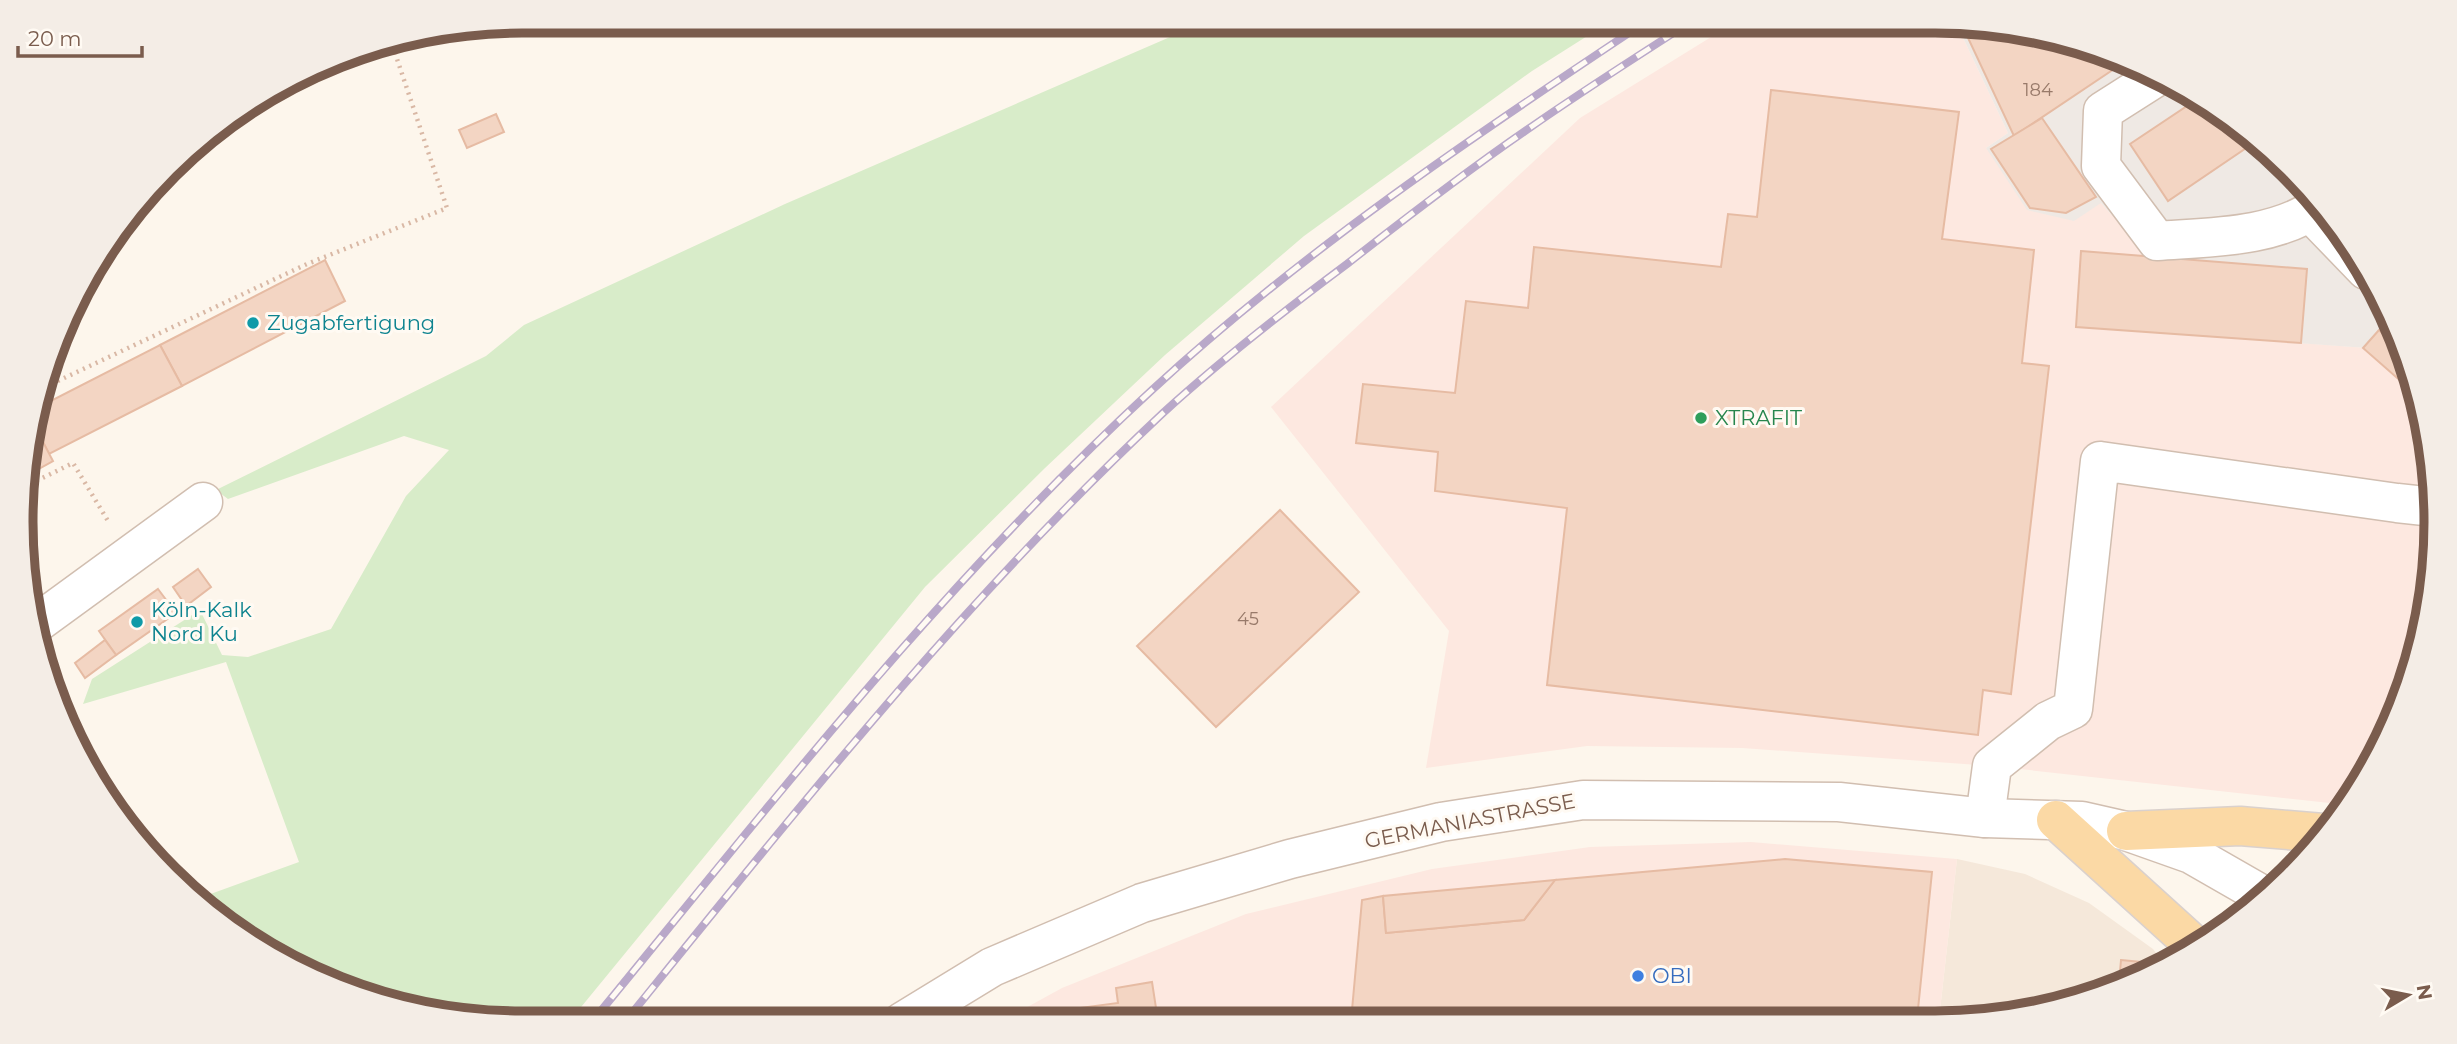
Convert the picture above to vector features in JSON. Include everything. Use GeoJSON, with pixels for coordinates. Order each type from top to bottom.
{"type":"FeatureCollection","features":[{"type":"Feature","properties":{"kind":"main road"},"geometry":{"type":"LineString","coordinates":[[2056,820],[2188,940]]}},
{"type":"Feature","properties":{"kind":"main road"},"geometry":{"type":"LineString","coordinates":[[2126,831],[2240,826],[2312,832]]}},
{"type":"Feature","properties":{"kind":"street"},"geometry":{"type":"LineString","coordinates":[[2148,82],[2103,111],[2101,166],[2157,241],[2253,233],[2311,210]]}},
{"type":"Feature","properties":{"kind":"street"},"geometry":{"type":"LineString","coordinates":[[1985,818],[1992,766],[2048,721],[2073,709],[2100,461],[2423,506]]}},
{"type":"Feature","properties":{"kind":"street"},"geometry":{"type":"LineString","coordinates":[[43,619],[204,502]]}},
{"type":"Feature","properties":{"kind":"street","name":"GERMANIASTRASSE"},"geometry":{"type":"LineString","coordinates":[[920,1011],[992,967],[1142,903],[1290,859],[1441,822],[1583,800],[1839,802],[1985,818],[2082,821],[2126,831],[2191,853],[2255,891]]}},
{"type":"Feature","properties":{"kind":"path"},"geometry":{"type":"LineString","coordinates":[[54,383],[307,264],[447,208],[394,51]]}},
{"type":"Feature","properties":{"kind":"path"},"geometry":{"type":"LineString","coordinates":[[35,482],[73,463],[130,556]]}},
{"type":"Feature","properties":{"kind":"shaded area"},"geometry":{"type":"Polygon","coordinates":[[[1718,33],[1961,34],[2008,133],[1986,148],[2101,203],[2150,257],[2301,343],[2367,348],[2402,380],[2420,458],[2423,490],[2420,586],[2407,648],[2387,709],[2358,766],[2334,804],[1992,766],[1742,748],[1587,746],[1426,768],[1449,631],[1271,407],[1580,118],[1718,33]]]}},
{"type":"Feature","properties":{"kind":"shaded area"},"geometry":{"type":"Polygon","coordinates":[[[1961,34],[1999,37],[2092,59],[2151,84],[2207,116],[2233,134],[2281,176],[2323,224],[2373,306],[2387,335],[2402,380],[2367,348],[2076,327],[2081,251],[2149,256],[2101,203],[2074,221],[2027,210],[1986,148],[2008,133],[1961,34]]]}},
{"type":"Feature","properties":{"kind":"shaded area","name":"OBI"},"geometry":{"type":"Polygon","coordinates":[[[1751,842],[1957,859],[1940,1011],[1020,1011],[1062,988],[1246,914],[1432,869],[1590,847],[1751,842]]]}},
{"type":"Feature","properties":{"kind":"shaded area"},"geometry":{"type":"Polygon","coordinates":[[[1957,859],[2025,874],[2089,903],[2153,949],[2158,956],[2122,974],[2061,994],[1999,1007],[1940,1011],[1957,859]]]}},
{"type":"Feature","properties":{"kind":"green space"},"geometry":{"type":"Polygon","coordinates":[[[1179,33],[1592,33],[1532,71],[1304,236],[1165,355],[1045,468],[925,587],[578,1011],[490,1010],[458,1007],[396,994],[335,974],[306,960],[224,910],[207,895],[299,862],[226,662],[83,704],[92,679],[200,610],[222,655],[248,657],[331,629],[406,496],[449,450],[404,436],[228,499],[216,490],[486,356],[524,325],[785,204],[1179,33]]]}},
{"type":"Feature","properties":{"kind":"building"},"geometry":{"type":"Polygon","coordinates":[[[1966,34],[2030,43],[2116,68],[2014,136],[1966,34]]]}},
{"type":"Feature","properties":{"kind":"building","name":"XTRAFIT"},"geometry":{"type":"Polygon","coordinates":[[[1771,90],[1959,112],[1942,239],[2034,250],[2022,363],[2049,366],[2011,694],[1983,690],[1978,735],[1547,685],[1567,508],[1435,491],[1438,452],[1356,443],[1363,384],[1455,393],[1466,301],[1528,308],[1534,247],[1721,267],[1728,214],[1757,217],[1771,90]]]}},
{"type":"Feature","properties":{"kind":"building"},"geometry":{"type":"Polygon","coordinates":[[[2189,105],[2248,147],[2168,201],[2130,144],[2189,105]]]}},
{"type":"Feature","properties":{"kind":"building"},"geometry":{"type":"Polygon","coordinates":[[[496,114],[504,132],[467,148],[459,130],[496,114]]]}},
{"type":"Feature","properties":{"kind":"building"},"geometry":{"type":"Polygon","coordinates":[[[2042,118],[2096,197],[2066,213],[2030,208],[1991,149],[2042,118]]]}},
{"type":"Feature","properties":{"kind":"building"},"geometry":{"type":"Polygon","coordinates":[[[2081,251],[2307,269],[2301,343],[2076,327],[2081,251]]]}},
{"type":"Feature","properties":{"kind":"building","name":"Zugabfertigung"},"geometry":{"type":"Polygon","coordinates":[[[325,260],[345,301],[182,386],[160,345],[325,260]]]}},
{"type":"Feature","properties":{"kind":"building"},"geometry":{"type":"Polygon","coordinates":[[[2379,330],[2388,339],[2403,383],[2363,348],[2379,330]]]}},
{"type":"Feature","properties":{"kind":"building"},"geometry":{"type":"Polygon","coordinates":[[[160,345],[182,386],[49,454],[41,438],[49,402],[160,345]]]}},
{"type":"Feature","properties":{"kind":"building"},"geometry":{"type":"Polygon","coordinates":[[[41,438],[53,461],[36,471],[41,438]]]}},
{"type":"Feature","properties":{"kind":"building"},"geometry":{"type":"Polygon","coordinates":[[[1280,510],[1359,592],[1216,727],[1137,646],[1280,510]]]}},
{"type":"Feature","properties":{"kind":"building"},"geometry":{"type":"Polygon","coordinates":[[[198,569],[211,587],[186,606],[173,587],[198,569]]]}},
{"type":"Feature","properties":{"kind":"building","name":"Köln-Kalk Nord Ku"},"geometry":{"type":"Polygon","coordinates":[[[158,589],[176,613],[116,655],[99,631],[158,589]]]}},
{"type":"Feature","properties":{"kind":"building"},"geometry":{"type":"Polygon","coordinates":[[[105,640],[116,655],[85,678],[75,663],[105,640]]]}},
{"type":"Feature","properties":{"kind":"building","name":"OBI"},"geometry":{"type":"Polygon","coordinates":[[[1785,859],[1932,872],[1918,1011],[1352,1011],[1362,900],[1383,896],[1386,933],[1524,920],[1555,880],[1785,859]]]}},
{"type":"Feature","properties":{"kind":"building"},"geometry":{"type":"Polygon","coordinates":[[[1555,880],[1524,920],[1386,933],[1383,896],[1555,880]]]}},
{"type":"Feature","properties":{"kind":"building"},"geometry":{"type":"Polygon","coordinates":[[[2121,960],[2146,962],[2122,974],[2120,975],[2121,960]]]}},
{"type":"Feature","properties":{"kind":"building"},"geometry":{"type":"Polygon","coordinates":[[[1152,982],[1156,1011],[1072,1011],[1118,1003],[1116,988],[1152,982]]]}},
{"type":"Feature","properties":{"kind":"railway"},"geometry":{"type":"LineString","coordinates":[[601,1011],[792,777],[930,617],[1076,463],[1152,390],[1269,289],[1330,242],[1455,151],[1629,33]]}},
{"type":"Feature","properties":{"kind":"railway"},"geometry":{"type":"LineString","coordinates":[[634,1011],[817,786],[950,632],[1019,557],[1163,413],[1253,336],[1461,177],[1507,143],[1674,33]]}},
{"type":"Feature","properties":{"kind":"place","name":"Zugabfertigung"},"geometry":{"type":"Point","coordinates":[253,323]}},
{"type":"Feature","properties":{"kind":"place","name":"XTRAFIT"},"geometry":{"type":"Point","coordinates":[1701,418]}},
{"type":"Feature","properties":{"kind":"place","name":"Köln-Kalk Nord Ku"},"geometry":{"type":"Point","coordinates":[137,622]}},
{"type":"Feature","properties":{"kind":"place","name":"OBI"},"geometry":{"type":"Point","coordinates":[1638,976]}}]}
